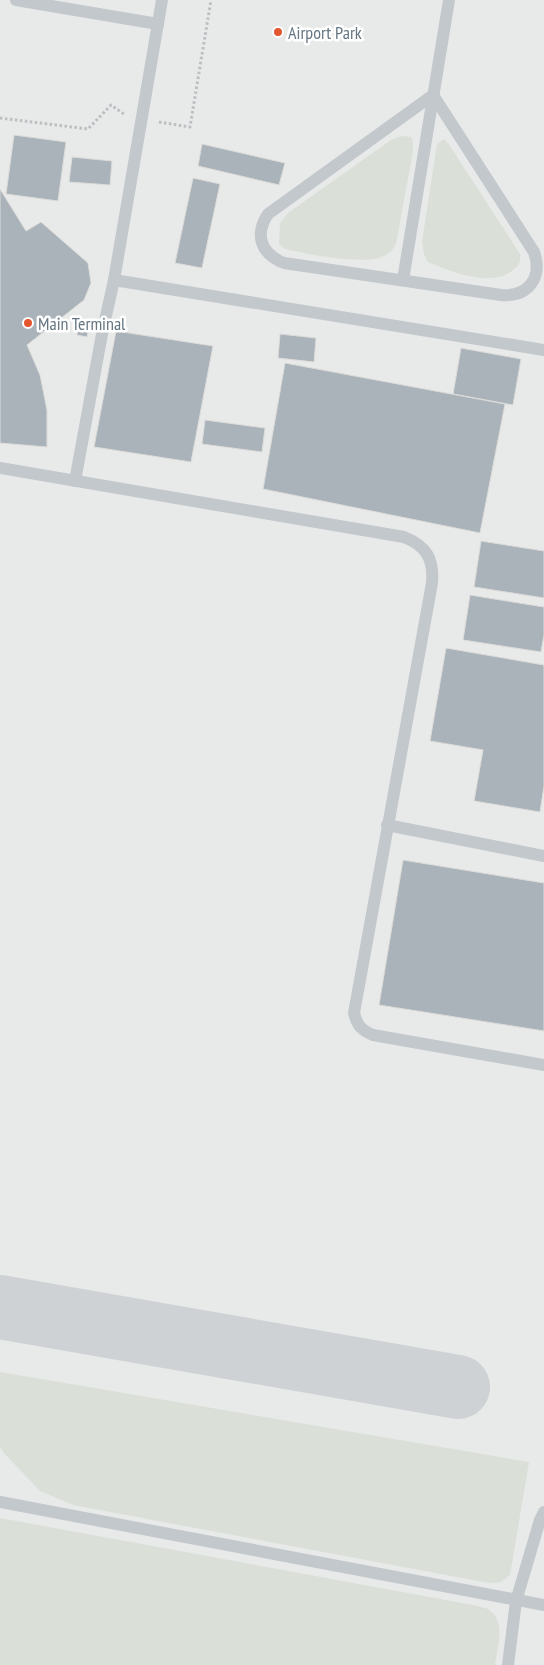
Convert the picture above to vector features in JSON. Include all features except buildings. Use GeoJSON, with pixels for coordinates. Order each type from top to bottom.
{"type":"FeatureCollection","features":[{"type":"Feature","properties":{"kind":"lane"},"geometry":{"type":"LineString","coordinates":[[16,0],[158,24]]}},
{"type":"Feature","properties":{"kind":"lane"},"geometry":{"type":"LineString","coordinates":[[75,481],[114,280],[162,0]]}},
{"type":"Feature","properties":{"kind":"lane"},"geometry":{"type":"LineString","coordinates":[[403,280],[449,0]]}},
{"type":"Feature","properties":{"kind":"lane"},"geometry":{"type":"LineString","coordinates":[[433,95],[534,252],[537,261],[537,271],[534,280],[528,288],[511,296],[284,263],[276,260],[264,248],[260,231],[262,222],[275,208],[433,95]]}},
{"type":"Feature","properties":{"kind":"lane"},"geometry":{"type":"LineString","coordinates":[[114,280],[544,350]]}},
{"type":"Feature","properties":{"kind":"lane"},"geometry":{"type":"LineString","coordinates":[[0,468],[404,537],[422,548],[431,563],[432,583],[354,1013],[358,1026],[372,1035],[544,1064]]}},
{"type":"Feature","properties":{"kind":"lane"},"geometry":{"type":"LineString","coordinates":[[387,825],[544,856]]}},
{"type":"Feature","properties":{"kind":"lane"},"geometry":{"type":"LineString","coordinates":[[0,1502],[544,1605]]}},
{"type":"Feature","properties":{"kind":"lane"},"geometry":{"type":"LineString","coordinates":[[508,1665],[516,1601],[544,1512]]}},
{"type":"Feature","properties":{"kind":"shaded area"},"geometry":{"type":"Polygon","coordinates":[[[0,0],[544,0],[544,1665],[0,1665],[0,0]]]}},
{"type":"Feature","properties":{"kind":"shaded area"},"geometry":{"type":"Polygon","coordinates":[[[404,136],[411,137],[413,151],[396,244],[390,252],[380,257],[354,260],[285,249],[279,244],[280,223],[288,213],[391,140],[404,136]]]}},
{"type":"Feature","properties":{"kind":"shaded area"},"geometry":{"type":"Polygon","coordinates":[[[444,139],[520,254],[518,265],[504,275],[494,278],[483,278],[459,274],[428,262],[424,254],[422,242],[437,144],[444,139]]]}},
{"type":"Feature","properties":{"kind":"shaded area"},"geometry":{"type":"Polygon","coordinates":[[[0,1372],[529,1462],[510,1575],[501,1582],[489,1583],[73,1505],[40,1491],[3,1452],[0,1446],[0,1372]]]}},
{"type":"Feature","properties":{"kind":"shaded area"},"geometry":{"type":"Polygon","coordinates":[[[0,1518],[485,1608],[494,1614],[499,1628],[499,1643],[495,1665],[0,1665],[0,1518]]]}},
{"type":"Feature","properties":{"kind":"taxiway"},"geometry":{"type":"LineString","coordinates":[[0,1307],[458,1387]]}},
{"type":"Feature","properties":{"kind":"place","name":"Airport Park"},"geometry":{"type":"Point","coordinates":[278,32]}},
{"type":"Feature","properties":{"kind":"place","name":"Main Terminal"},"geometry":{"type":"Point","coordinates":[28,323]}}]}
